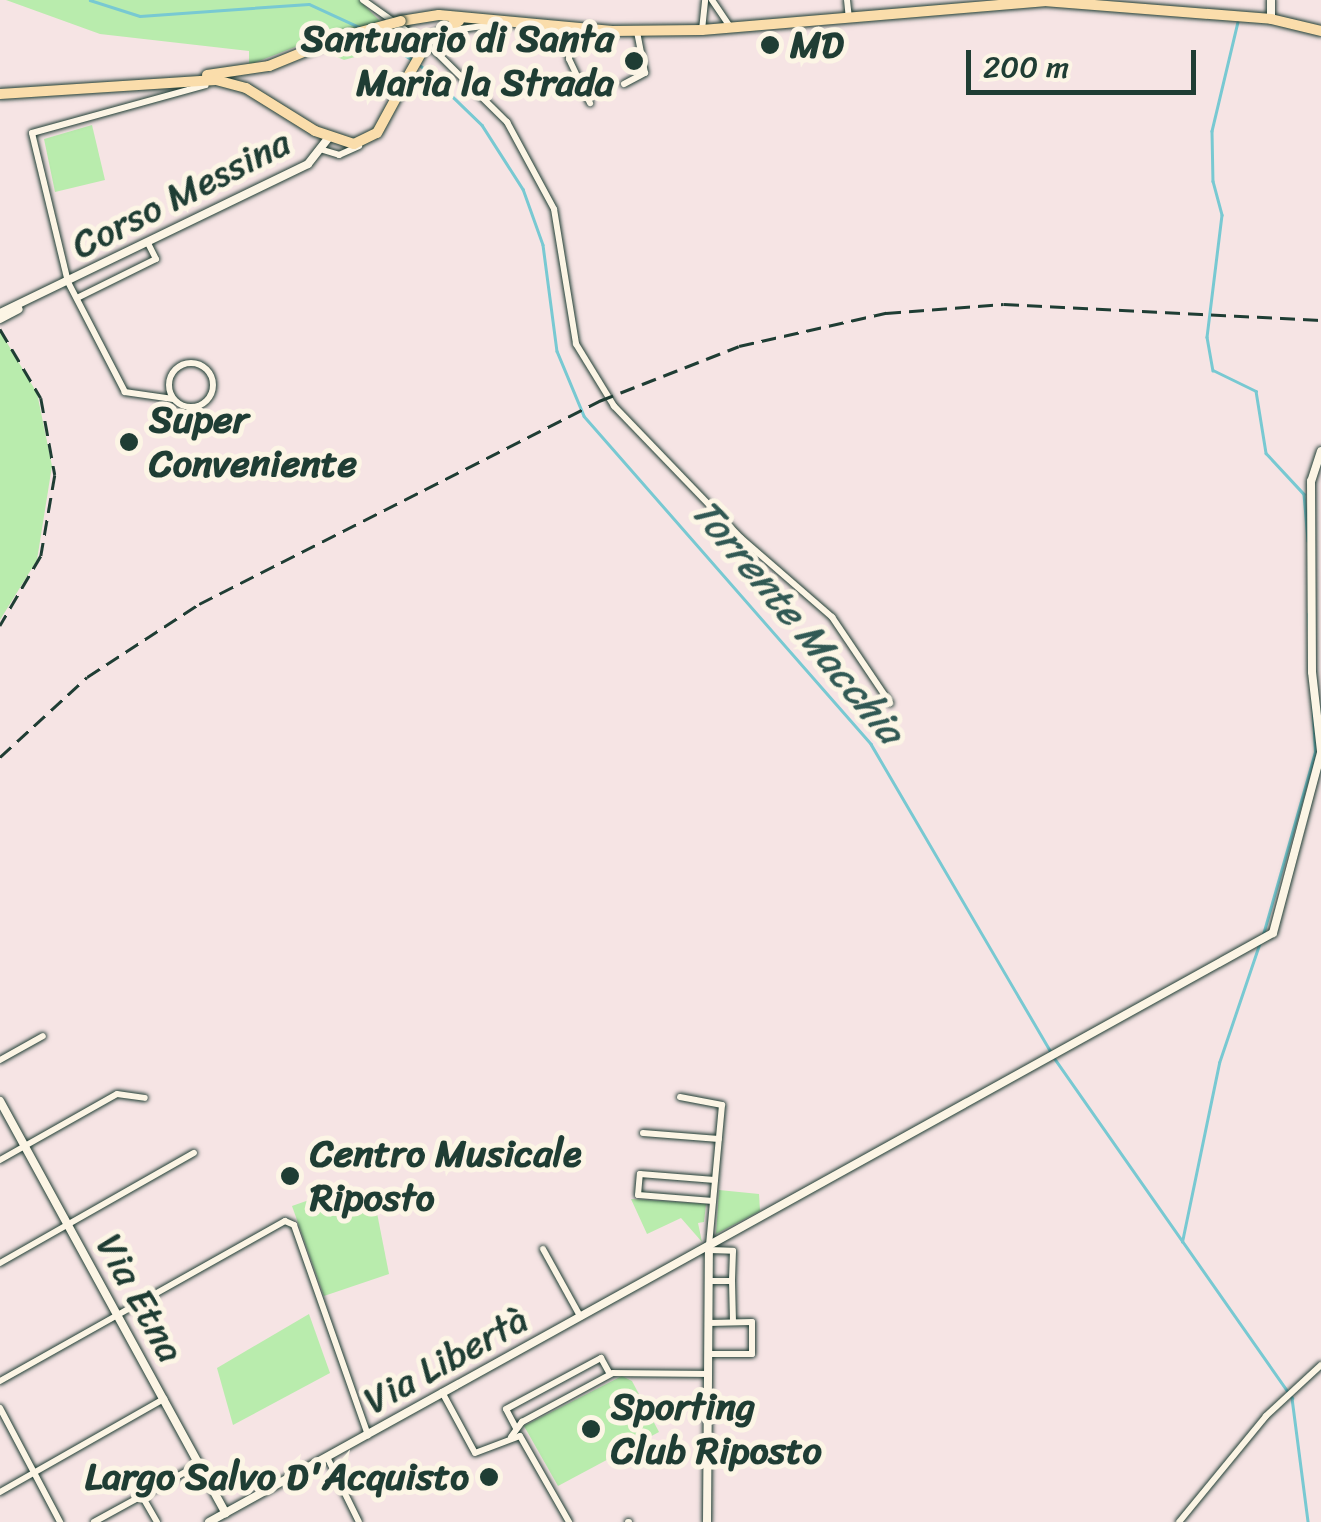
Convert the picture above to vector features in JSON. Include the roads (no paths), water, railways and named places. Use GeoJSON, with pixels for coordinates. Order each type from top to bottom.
{"type":"FeatureCollection","features":[{"type":"Feature","properties":{"kind":"main road"},"geometry":{"type":"LineString","coordinates":[[246,88],[245,77],[268,66],[338,38],[415,18],[637,32],[732,29],[1017,1],[1062,1],[1271,19],[1321,31]]}},
{"type":"Feature","properties":{"kind":"main road"},"geometry":{"type":"LineString","coordinates":[[415,18],[429,24],[431,44]]}},
{"type":"Feature","properties":{"kind":"main road"},"geometry":{"type":"LineString","coordinates":[[186,78],[246,88],[329,137],[365,142],[384,125],[402,87],[446,24],[475,20]]}},
{"type":"Feature","properties":{"kind":"main road"},"geometry":{"type":"LineString","coordinates":[[0,94],[186,78],[268,66]]}},
{"type":"Feature","properties":{"kind":"street"},"geometry":{"type":"LineString","coordinates":[[363,0],[431,44],[492,102],[544,184],[557,220],[572,332],[614,406],[741,538],[832,617],[890,703]]}},
{"type":"Feature","properties":{"kind":"street"},"geometry":{"type":"LineString","coordinates":[[709,0],[732,29]]}},
{"type":"Feature","properties":{"kind":"street"},"geometry":{"type":"LineString","coordinates":[[702,30],[709,0]]}},
{"type":"Feature","properties":{"kind":"street"},"geometry":{"type":"LineString","coordinates":[[847,0],[850,20]]}},
{"type":"Feature","properties":{"kind":"street"},"geometry":{"type":"LineString","coordinates":[[1271,0],[1271,19]]}},
{"type":"Feature","properties":{"kind":"street"},"geometry":{"type":"LineString","coordinates":[[431,44],[454,30],[507,22]]}},
{"type":"Feature","properties":{"kind":"street"},"geometry":{"type":"LineString","coordinates":[[568,27],[568,59],[590,102]]}},
{"type":"Feature","properties":{"kind":"street"},"geometry":{"type":"LineString","coordinates":[[624,84],[645,73],[637,32]]}},
{"type":"Feature","properties":{"kind":"street"},"geometry":{"type":"LineString","coordinates":[[173,399],[174,369],[198,359],[212,380],[203,404],[189,410],[173,399],[125,392],[77,298],[65,284],[32,134],[216,80]]}},
{"type":"Feature","properties":{"kind":"street"},"geometry":{"type":"LineString","coordinates":[[329,137],[323,150],[339,155],[365,142]]}},
{"type":"Feature","properties":{"kind":"street","name":"Corso Messina"},"geometry":{"type":"LineString","coordinates":[[0,316],[308,164],[323,150]]}},
{"type":"Feature","properties":{"kind":"street"},"geometry":{"type":"LineString","coordinates":[[77,298],[156,259],[148,243]]}},
{"type":"Feature","properties":{"kind":"street"},"geometry":{"type":"LineString","coordinates":[[1321,452],[1311,482],[1312,672],[1321,752]]}},
{"type":"Feature","properties":{"kind":"street","name":"Via Libertà"},"geometry":{"type":"LineString","coordinates":[[209,1522],[1264,939],[1276,926],[1321,752]]}},
{"type":"Feature","properties":{"kind":"street"},"geometry":{"type":"LineString","coordinates":[[0,1060],[43,1036]]}},
{"type":"Feature","properties":{"kind":"street"},"geometry":{"type":"LineString","coordinates":[[0,1160],[118,1094],[145,1098]]}},
{"type":"Feature","properties":{"kind":"street"},"geometry":{"type":"LineString","coordinates":[[680,1097],[722,1105],[709,1248],[708,1522]]}},
{"type":"Feature","properties":{"kind":"street","name":"Via Etna"},"geometry":{"type":"LineString","coordinates":[[0,1101],[232,1522]]}},
{"type":"Feature","properties":{"kind":"street"},"geometry":{"type":"LineString","coordinates":[[643,1133],[719,1138]]}},
{"type":"Feature","properties":{"kind":"street"},"geometry":{"type":"LineString","coordinates":[[0,1262],[194,1154]]}},
{"type":"Feature","properties":{"kind":"street"},"geometry":{"type":"LineString","coordinates":[[713,1200],[638,1195],[640,1174],[715,1180]]}},
{"type":"Feature","properties":{"kind":"street"},"geometry":{"type":"LineString","coordinates":[[0,1380],[289,1222],[368,1435]]}},
{"type":"Feature","properties":{"kind":"street"},"geometry":{"type":"LineString","coordinates":[[709,1248],[733,1251],[733,1322]]}},
{"type":"Feature","properties":{"kind":"street"},"geometry":{"type":"LineString","coordinates":[[543,1249],[580,1316]]}},
{"type":"Feature","properties":{"kind":"street"},"geometry":{"type":"LineString","coordinates":[[709,1281],[732,1282]]}},
{"type":"Feature","properties":{"kind":"street"},"geometry":{"type":"LineString","coordinates":[[708,1322],[752,1322],[752,1354],[708,1354]]}},
{"type":"Feature","properties":{"kind":"street"},"geometry":{"type":"LineString","coordinates":[[516,1428],[506,1409],[601,1358],[610,1374]]}},
{"type":"Feature","properties":{"kind":"street"},"geometry":{"type":"LineString","coordinates":[[1179,1522],[1284,1398],[1321,1365]]}},
{"type":"Feature","properties":{"kind":"street"},"geometry":{"type":"LineString","coordinates":[[512,1437],[516,1428],[610,1374],[708,1374]]}},
{"type":"Feature","properties":{"kind":"street"},"geometry":{"type":"LineString","coordinates":[[442,1392],[475,1453],[512,1437],[524,1440],[569,1522]]}},
{"type":"Feature","properties":{"kind":"street"},"geometry":{"type":"LineString","coordinates":[[0,1492],[164,1399]]}},
{"type":"Feature","properties":{"kind":"street"},"geometry":{"type":"LineString","coordinates":[[0,1408],[60,1522]]}},
{"type":"Feature","properties":{"kind":"street"},"geometry":{"type":"LineString","coordinates":[[326,1457],[359,1522]]}},
{"type":"Feature","properties":{"kind":"street"},"geometry":{"type":"LineString","coordinates":[[94,1522],[200,1464]]}},
{"type":"Feature","properties":{"kind":"street"},"geometry":{"type":"LineString","coordinates":[[142,1496],[157,1522]]}},
{"type":"Feature","properties":{"kind":"waterway","name":"Torrente Macchia"},"geometry":{"type":"LineString","coordinates":[[90,0],[140,16],[309,4],[359,27]]}},
{"type":"Feature","properties":{"kind":"waterway"},"geometry":{"type":"LineString","coordinates":[[1238,22],[1212,131],[1213,181],[1222,215],[1207,337],[1213,370],[1256,391],[1266,453],[1304,494],[1308,541]]}},
{"type":"Feature","properties":{"kind":"waterway","name":"Torrente Macchia"},"geometry":{"type":"LineString","coordinates":[[371,33],[414,61]]}},
{"type":"Feature","properties":{"kind":"waterway","name":"Torrente Macchia"},"geometry":{"type":"LineString","coordinates":[[421,66],[482,125],[523,189],[543,245],[557,351],[584,416],[871,744],[1051,1052]]}},
{"type":"Feature","properties":{"kind":"waterway"},"geometry":{"type":"LineString","coordinates":[[1262,938],[1315,752],[1308,614]]}},
{"type":"Feature","properties":{"kind":"waterway"},"geometry":{"type":"LineString","coordinates":[[1182,1242],[1219,1063],[1259,945]]}},
{"type":"Feature","properties":{"kind":"waterway","name":"Torrente Macchia"},"geometry":{"type":"LineString","coordinates":[[1055,1059],[1292,1398],[1308,1522]]}},
{"type":"Feature","properties":{"kind":"railway"},"geometry":{"type":"LineString","coordinates":[[0,757],[87,677],[199,604],[599,401],[739,346],[886,313],[1004,304],[1321,320]]}},
{"type":"Feature","properties":{"kind":"railway"},"geometry":{"type":"LineString","coordinates":[[0,329],[41,398],[55,475],[41,556],[0,626]]}},
{"type":"Feature","properties":{"kind":"place","name":"MD"},"geometry":{"type":"Point","coordinates":[770,45]}},
{"type":"Feature","properties":{"kind":"place","name":"Santuario di Santa Maria la Strada"},"geometry":{"type":"Point","coordinates":[634,61]}},
{"type":"Feature","properties":{"kind":"place","name":"Super Conveniente"},"geometry":{"type":"Point","coordinates":[129,442]}},
{"type":"Feature","properties":{"kind":"place","name":"Centro Musicale Riposto"},"geometry":{"type":"Point","coordinates":[290,1176]}},
{"type":"Feature","properties":{"kind":"place","name":"Sporting Club Riposto"},"geometry":{"type":"Point","coordinates":[591,1429]}},
{"type":"Feature","properties":{"kind":"place","name":"Largo Salvo D'Acquisto"},"geometry":{"type":"Point","coordinates":[489,1477]}}]}
